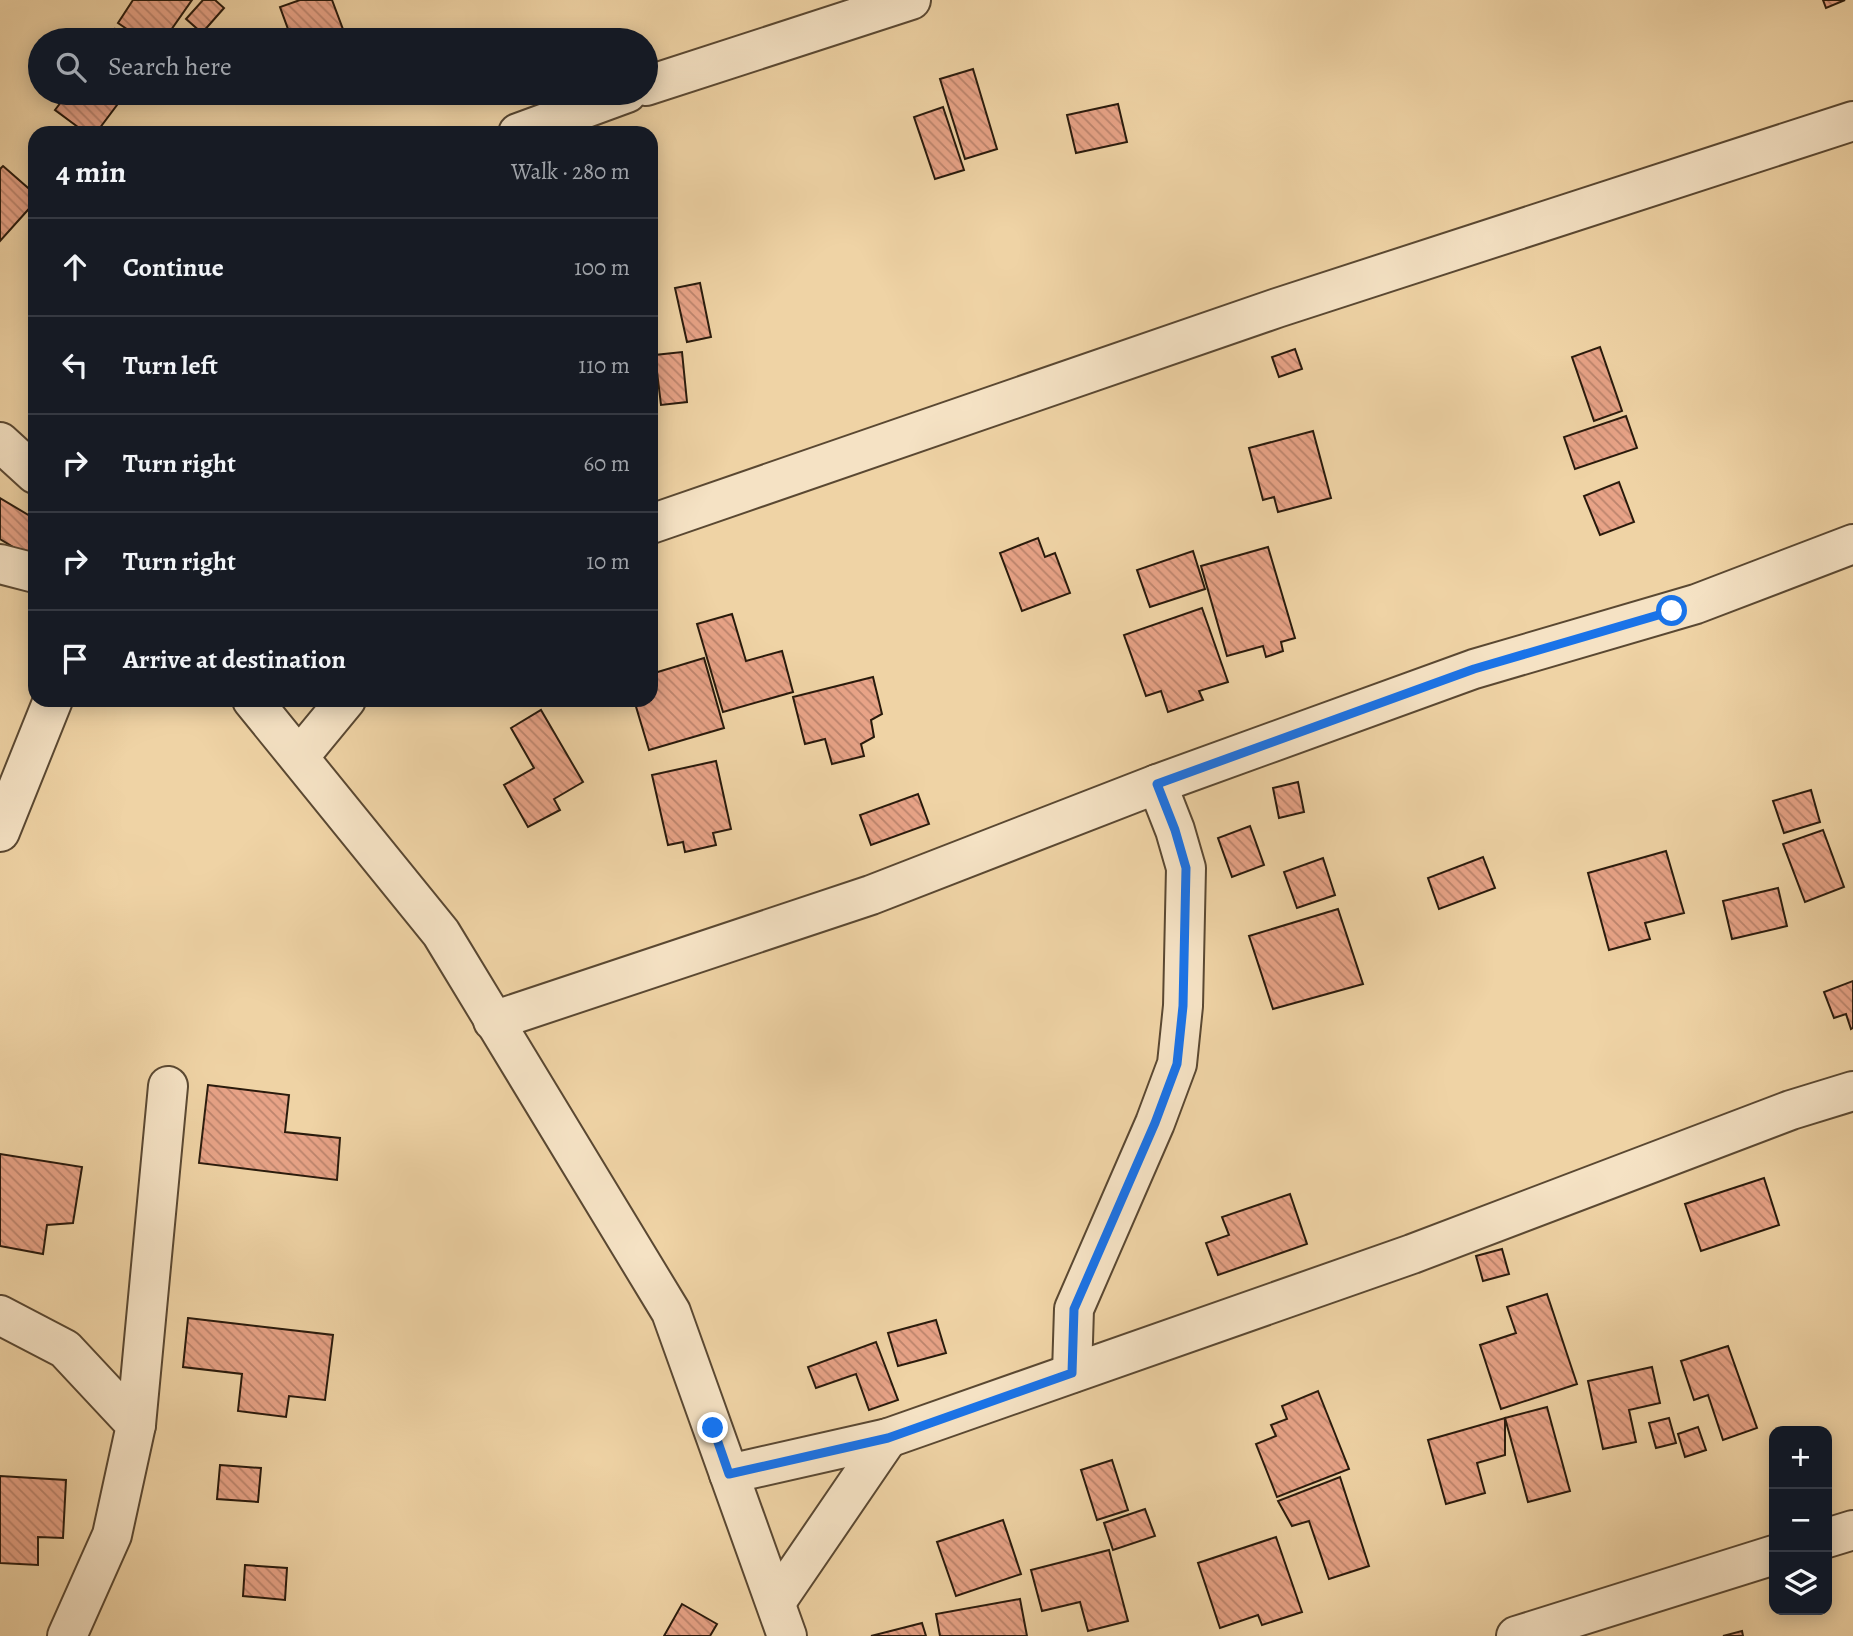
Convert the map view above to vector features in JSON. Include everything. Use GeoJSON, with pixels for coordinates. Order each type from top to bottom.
{"type":"FeatureCollection","features":[{"type":"Feature","properties":{"kind":"street"},"geometry":{"type":"LineString","coordinates":[[658,82],[911,0]]}},
{"type":"Feature","properties":{"kind":"street"},"geometry":{"type":"LineString","coordinates":[[537,126],[594,105]]}},
{"type":"Feature","properties":{"kind":"street"},"geometry":{"type":"LineString","coordinates":[[658,522],[1277,307],[1853,121]]}},
{"type":"Feature","properties":{"kind":"street"},"geometry":{"type":"LineString","coordinates":[[0,442],[28,468]]}},
{"type":"Feature","properties":{"kind":"street"},"geometry":{"type":"LineString","coordinates":[[493,1021],[871,895],[1157,784],[1474,669],[1696,604],[1853,544]]}},
{"type":"Feature","properties":{"kind":"street"},"geometry":{"type":"LineString","coordinates":[[0,564],[28,571]]}},
{"type":"Feature","properties":{"kind":"street"},"geometry":{"type":"LineString","coordinates":[[0,832],[50,707]]}},
{"type":"Feature","properties":{"kind":"street"},"geometry":{"type":"LineString","coordinates":[[258,707],[441,933],[671,1312],[782,1619]]}},
{"type":"Feature","properties":{"kind":"street"},"geometry":{"type":"LineString","coordinates":[[299,757],[340,707]]}},
{"type":"Feature","properties":{"kind":"street"},"geometry":{"type":"LineString","coordinates":[[1072,1373],[1074,1309],[1155,1123],[1177,1064],[1183,1006],[1186,868],[1157,784]]}},
{"type":"Feature","properties":{"kind":"street"},"geometry":{"type":"LineString","coordinates":[[68,1636],[112,1535],[136,1425],[167,1086]]}},
{"type":"Feature","properties":{"kind":"street"},"geometry":{"type":"LineString","coordinates":[[729,1474],[888,1438],[1412,1254],[1791,1110],[1853,1091]]}},
{"type":"Feature","properties":{"kind":"street"},"geometry":{"type":"LineString","coordinates":[[0,1315],[65,1349],[136,1425]]}},
{"type":"Feature","properties":{"kind":"street"},"geometry":{"type":"LineString","coordinates":[[782,1619],[888,1438]]}},
{"type":"Feature","properties":{"kind":"street"},"geometry":{"type":"LineString","coordinates":[[1832,1536],[1853,1530]]}},
{"type":"Feature","properties":{"kind":"street"},"geometry":{"type":"LineString","coordinates":[[1516,1636],[1769,1557]]}},
{"type":"Feature","properties":{"kind":"building"},"geometry":{"type":"Polygon","coordinates":[[[133,0],[192,0],[172,28],[125,28],[118,23],[133,0]]]}},
{"type":"Feature","properties":{"kind":"building"},"geometry":{"type":"Polygon","coordinates":[[[203,0],[215,0],[224,8],[206,28],[196,28],[186,19],[203,0]]]}},
{"type":"Feature","properties":{"kind":"building"},"geometry":{"type":"Polygon","coordinates":[[[300,0],[332,0],[342,28],[288,28],[280,7],[300,0]]]}},
{"type":"Feature","properties":{"kind":"building"},"geometry":{"type":"Polygon","coordinates":[[[1823,0],[1845,0],[1826,8],[1823,0]]]}},
{"type":"Feature","properties":{"kind":"building"},"geometry":{"type":"Polygon","coordinates":[[[973,69],[997,149],[965,159],[940,79],[973,69]]]}},
{"type":"Feature","properties":{"kind":"building"},"geometry":{"type":"Polygon","coordinates":[[[1118,104],[1127,142],[1076,153],[1067,115],[1118,104]]]}},
{"type":"Feature","properties":{"kind":"building"},"geometry":{"type":"Polygon","coordinates":[[[59,105],[117,105],[101,126],[77,126],[55,110],[59,105]]]}},
{"type":"Feature","properties":{"kind":"building"},"geometry":{"type":"Polygon","coordinates":[[[943,107],[964,170],[935,179],[914,117],[943,107]]]}},
{"type":"Feature","properties":{"kind":"building"},"geometry":{"type":"Polygon","coordinates":[[[3,166],[28,188],[28,210],[0,241],[0,169],[3,166]]]}},
{"type":"Feature","properties":{"kind":"building"},"geometry":{"type":"Polygon","coordinates":[[[700,283],[711,337],[687,342],[675,288],[700,283]]]}},
{"type":"Feature","properties":{"kind":"building"},"geometry":{"type":"Polygon","coordinates":[[[1600,347],[1622,411],[1594,421],[1572,357],[1600,347]]]}},
{"type":"Feature","properties":{"kind":"building"},"geometry":{"type":"Polygon","coordinates":[[[1295,349],[1302,369],[1279,377],[1272,357],[1295,349]]]}},
{"type":"Feature","properties":{"kind":"building"},"geometry":{"type":"Polygon","coordinates":[[[682,352],[687,402],[661,405],[658,355],[682,352]]]}},
{"type":"Feature","properties":{"kind":"building"},"geometry":{"type":"Polygon","coordinates":[[[1626,416],[1637,448],[1575,469],[1564,437],[1626,416]]]}},
{"type":"Feature","properties":{"kind":"building"},"geometry":{"type":"Polygon","coordinates":[[[1313,431],[1331,498],[1278,512],[1274,497],[1263,500],[1249,448],[1313,431]]]}},
{"type":"Feature","properties":{"kind":"building"},"geometry":{"type":"Polygon","coordinates":[[[1619,482],[1634,522],[1600,535],[1584,496],[1619,482]]]}},
{"type":"Feature","properties":{"kind":"building"},"geometry":{"type":"Polygon","coordinates":[[[0,498],[28,515],[28,556],[0,539],[0,498]]]}},
{"type":"Feature","properties":{"kind":"building"},"geometry":{"type":"Polygon","coordinates":[[[1038,538],[1045,557],[1055,553],[1070,593],[1022,611],[1000,553],[1038,538]]]}},
{"type":"Feature","properties":{"kind":"building"},"geometry":{"type":"Polygon","coordinates":[[[1268,547],[1295,638],[1281,642],[1283,651],[1266,657],[1263,646],[1227,656],[1201,566],[1268,547]]]}},
{"type":"Feature","properties":{"kind":"building"},"geometry":{"type":"Polygon","coordinates":[[[1193,551],[1205,589],[1150,607],[1137,570],[1193,551]]]}},
{"type":"Feature","properties":{"kind":"building"},"geometry":{"type":"Polygon","coordinates":[[[1202,608],[1228,682],[1199,691],[1203,700],[1168,712],[1161,691],[1146,696],[1124,635],[1202,608]]]}},
{"type":"Feature","properties":{"kind":"building"},"geometry":{"type":"Polygon","coordinates":[[[732,614],[746,661],[782,651],[793,692],[723,712],[697,624],[732,614]]]}},
{"type":"Feature","properties":{"kind":"building"},"geometry":{"type":"Polygon","coordinates":[[[704,658],[724,728],[649,750],[636,707],[658,707],[658,672],[704,658]]]}},
{"type":"Feature","properties":{"kind":"building"},"geometry":{"type":"Polygon","coordinates":[[[873,677],[882,714],[871,720],[874,737],[861,744],[864,756],[832,764],[825,739],[805,744],[793,697],[873,677]]]}},
{"type":"Feature","properties":{"kind":"building"},"geometry":{"type":"Polygon","coordinates":[[[541,710],[583,782],[554,799],[560,810],[528,827],[504,785],[534,768],[511,728],[541,710]]]}},
{"type":"Feature","properties":{"kind":"building"},"geometry":{"type":"Polygon","coordinates":[[[716,761],[731,829],[713,833],[716,845],[685,852],[683,842],[668,845],[652,775],[716,761]]]}},
{"type":"Feature","properties":{"kind":"building"},"geometry":{"type":"Polygon","coordinates":[[[1298,782],[1304,812],[1279,818],[1273,788],[1298,782]]]}},
{"type":"Feature","properties":{"kind":"building"},"geometry":{"type":"Polygon","coordinates":[[[1811,790],[1820,822],[1784,833],[1773,801],[1811,790]]]}},
{"type":"Feature","properties":{"kind":"building"},"geometry":{"type":"Polygon","coordinates":[[[918,794],[929,824],[871,845],[860,815],[918,794]]]}},
{"type":"Feature","properties":{"kind":"building"},"geometry":{"type":"Polygon","coordinates":[[[1250,826],[1264,865],[1232,877],[1218,838],[1250,826]]]}},
{"type":"Feature","properties":{"kind":"building"},"geometry":{"type":"Polygon","coordinates":[[[1823,830],[1844,887],[1805,902],[1783,844],[1823,830]]]}},
{"type":"Feature","properties":{"kind":"building"},"geometry":{"type":"Polygon","coordinates":[[[1666,851],[1684,913],[1645,923],[1650,939],[1609,950],[1588,873],[1666,851]]]}},
{"type":"Feature","properties":{"kind":"building"},"geometry":{"type":"Polygon","coordinates":[[[1483,857],[1495,888],[1439,909],[1428,878],[1483,857]]]}},
{"type":"Feature","properties":{"kind":"building"},"geometry":{"type":"Polygon","coordinates":[[[1323,858],[1335,895],[1297,908],[1284,872],[1323,858]]]}},
{"type":"Feature","properties":{"kind":"building"},"geometry":{"type":"Polygon","coordinates":[[[1778,888],[1787,926],[1732,939],[1723,901],[1778,888]]]}},
{"type":"Feature","properties":{"kind":"building"},"geometry":{"type":"Polygon","coordinates":[[[1338,909],[1363,984],[1273,1009],[1249,936],[1338,909]]]}},
{"type":"Feature","properties":{"kind":"building"},"geometry":{"type":"Polygon","coordinates":[[[1853,981],[1851,1029],[1846,1014],[1834,1018],[1824,992],[1853,981]]]}},
{"type":"Feature","properties":{"kind":"building"},"geometry":{"type":"Polygon","coordinates":[[[208,1085],[289,1095],[285,1132],[340,1138],[337,1180],[199,1163],[208,1085]]]}},
{"type":"Feature","properties":{"kind":"building"},"geometry":{"type":"Polygon","coordinates":[[[0,1154],[82,1167],[73,1223],[47,1225],[43,1254],[0,1246],[0,1154]]]}},
{"type":"Feature","properties":{"kind":"building"},"geometry":{"type":"Polygon","coordinates":[[[1764,1178],[1779,1225],[1701,1251],[1685,1204],[1764,1178]]]}},
{"type":"Feature","properties":{"kind":"building"},"geometry":{"type":"Polygon","coordinates":[[[1290,1194],[1307,1244],[1218,1275],[1206,1243],[1229,1235],[1222,1217],[1290,1194]]]}},
{"type":"Feature","properties":{"kind":"building"},"geometry":{"type":"Polygon","coordinates":[[[1502,1249],[1509,1274],[1483,1281],[1476,1256],[1502,1249]]]}},
{"type":"Feature","properties":{"kind":"building"},"geometry":{"type":"Polygon","coordinates":[[[1547,1294],[1577,1384],[1501,1409],[1480,1345],[1516,1333],[1507,1307],[1547,1294]]]}},
{"type":"Feature","properties":{"kind":"building"},"geometry":{"type":"Polygon","coordinates":[[[188,1318],[333,1335],[325,1400],[289,1396],[286,1417],[238,1411],[242,1374],[183,1367],[188,1318]]]}},
{"type":"Feature","properties":{"kind":"building"},"geometry":{"type":"Polygon","coordinates":[[[936,1320],[946,1353],[898,1366],[888,1333],[936,1320]]]}},
{"type":"Feature","properties":{"kind":"building"},"geometry":{"type":"Polygon","coordinates":[[[876,1342],[898,1400],[869,1410],[856,1374],[816,1388],[808,1367],[876,1342]]]}},
{"type":"Feature","properties":{"kind":"building"},"geometry":{"type":"Polygon","coordinates":[[[1728,1346],[1757,1428],[1723,1440],[1708,1395],[1694,1400],[1681,1361],[1728,1346]]]}},
{"type":"Feature","properties":{"kind":"building"},"geometry":{"type":"Polygon","coordinates":[[[1652,1367],[1660,1403],[1629,1410],[1636,1442],[1603,1449],[1588,1381],[1652,1367]]]}},
{"type":"Feature","properties":{"kind":"building"},"geometry":{"type":"Polygon","coordinates":[[[1318,1391],[1349,1469],[1277,1497],[1256,1444],[1276,1436],[1271,1425],[1287,1419],[1282,1406],[1318,1391]]]}},
{"type":"Feature","properties":{"kind":"building"},"geometry":{"type":"Polygon","coordinates":[[[1547,1407],[1570,1491],[1528,1502],[1505,1418],[1547,1407]]]}},
{"type":"Feature","properties":{"kind":"building"},"geometry":{"type":"Polygon","coordinates":[[[1505,1418],[1505,1455],[1477,1463],[1485,1493],[1446,1504],[1428,1440],[1505,1418]]]}},
{"type":"Feature","properties":{"kind":"building"},"geometry":{"type":"Polygon","coordinates":[[[1669,1418],[1676,1443],[1656,1448],[1649,1423],[1669,1418]]]}},
{"type":"Feature","properties":{"kind":"building"},"geometry":{"type":"Polygon","coordinates":[[[1698,1427],[1706,1450],[1685,1457],[1678,1434],[1698,1427]]]}},
{"type":"Feature","properties":{"kind":"building"},"geometry":{"type":"Polygon","coordinates":[[[1112,1460],[1128,1510],[1097,1520],[1081,1470],[1112,1460]]]}},
{"type":"Feature","properties":{"kind":"building"},"geometry":{"type":"Polygon","coordinates":[[[220,1465],[261,1468],[258,1502],[217,1499],[220,1465]]]}},
{"type":"Feature","properties":{"kind":"building"},"geometry":{"type":"Polygon","coordinates":[[[0,1476],[66,1480],[63,1538],[38,1537],[38,1565],[0,1563],[0,1476]]]}},
{"type":"Feature","properties":{"kind":"building"},"geometry":{"type":"Polygon","coordinates":[[[1340,1477],[1369,1566],[1329,1579],[1309,1521],[1292,1526],[1278,1501],[1340,1477]]]}},
{"type":"Feature","properties":{"kind":"building"},"geometry":{"type":"Polygon","coordinates":[[[1145,1509],[1155,1536],[1113,1550],[1104,1523],[1145,1509]]]}},
{"type":"Feature","properties":{"kind":"building"},"geometry":{"type":"Polygon","coordinates":[[[1003,1520],[1021,1574],[956,1596],[937,1542],[1003,1520]]]}},
{"type":"Feature","properties":{"kind":"building"},"geometry":{"type":"Polygon","coordinates":[[[1276,1537],[1302,1612],[1262,1625],[1258,1615],[1220,1628],[1198,1563],[1276,1537]]]}},
{"type":"Feature","properties":{"kind":"building"},"geometry":{"type":"Polygon","coordinates":[[[1109,1550],[1128,1621],[1088,1631],[1080,1602],[1042,1611],[1031,1570],[1109,1550]]]}},
{"type":"Feature","properties":{"kind":"building"},"geometry":{"type":"Polygon","coordinates":[[[245,1565],[287,1568],[285,1600],[243,1596],[245,1565]]]}},
{"type":"Feature","properties":{"kind":"building"},"geometry":{"type":"Polygon","coordinates":[[[1020,1599],[1027,1636],[940,1636],[936,1614],[1020,1599]]]}},
{"type":"Feature","properties":{"kind":"building"},"geometry":{"type":"Polygon","coordinates":[[[682,1604],[717,1624],[710,1636],[664,1636],[682,1604]]]}},
{"type":"Feature","properties":{"kind":"building"},"geometry":{"type":"Polygon","coordinates":[[[922,1623],[926,1636],[871,1636],[922,1623]]]}},
{"type":"Feature","properties":{"kind":"building"},"geometry":{"type":"Polygon","coordinates":[[[1742,1631],[1743,1636],[1723,1636],[1742,1631]]]}},
{"type":"Feature","properties":{"kind":"route"},"geometry":{"type":"LineString","coordinates":[[713,1428],[729,1474],[888,1438],[1072,1373],[1074,1309],[1155,1123],[1177,1064],[1183,1006],[1186,868],[1157,784],[1474,669],[1672,611]]}}]}
